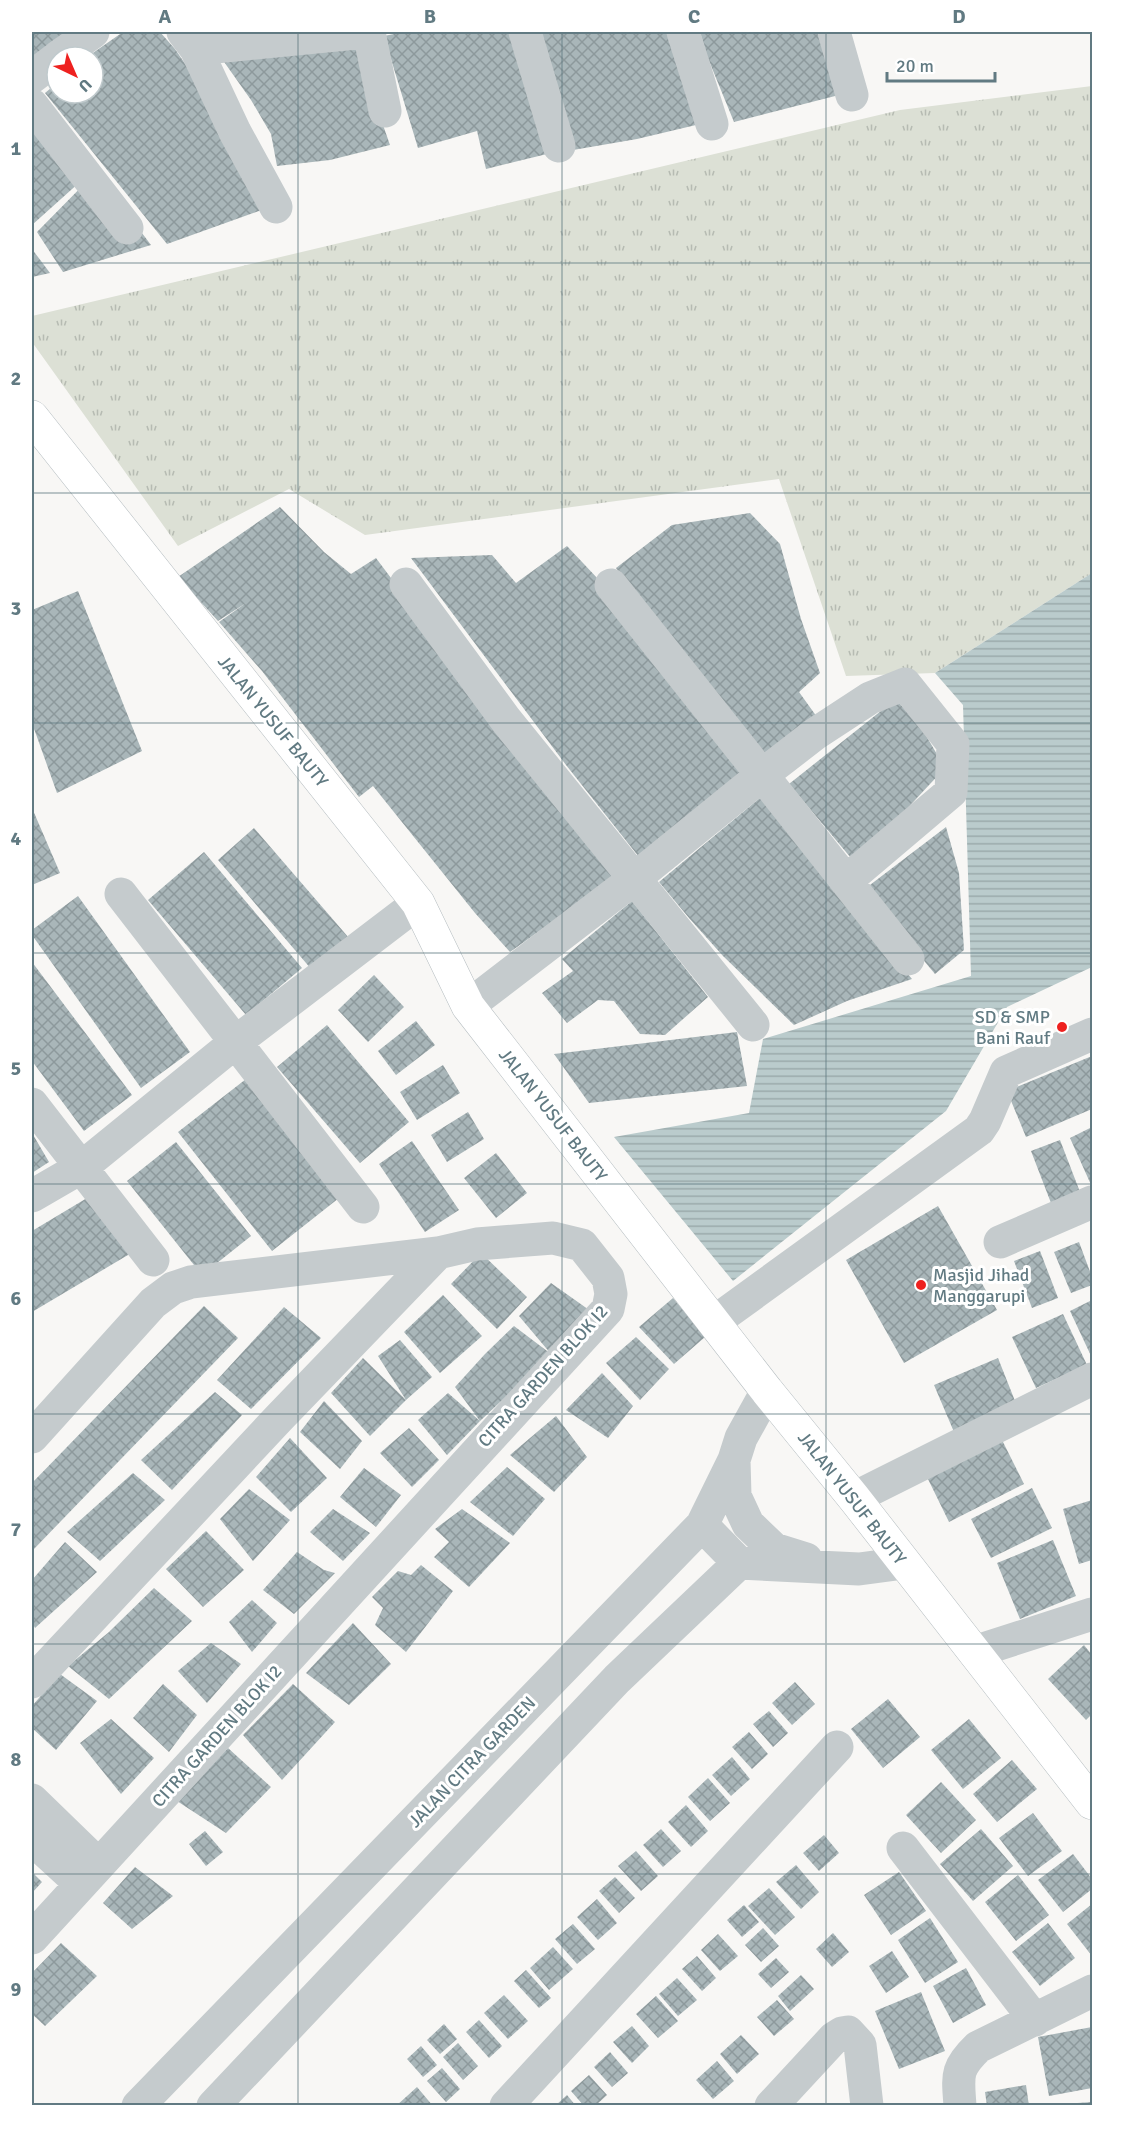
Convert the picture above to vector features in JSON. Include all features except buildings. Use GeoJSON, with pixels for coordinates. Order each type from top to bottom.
{"type":"FeatureCollection","features":[{"type":"Feature","properties":{"kind":"street"},"geometry":{"type":"LineString","coordinates":[[74,45],[93,32]]}},
{"type":"Feature","properties":{"kind":"street"},"geometry":{"type":"LineString","coordinates":[[276,207],[235,132],[190,40],[368,32],[385,111]]}},
{"type":"Feature","properties":{"kind":"street"},"geometry":{"type":"LineString","coordinates":[[525,32],[559,147]]}},
{"type":"Feature","properties":{"kind":"street"},"geometry":{"type":"LineString","coordinates":[[683,32],[712,124]]}},
{"type":"Feature","properties":{"kind":"street"},"geometry":{"type":"LineString","coordinates":[[834,32],[852,94]]}},
{"type":"Feature","properties":{"kind":"street"},"geometry":{"type":"LineString","coordinates":[[32,77],[45,67]]}},
{"type":"Feature","properties":{"kind":"street"},"geometry":{"type":"LineString","coordinates":[[32,105],[127,228]]}},
{"type":"Feature","properties":{"kind":"street","name":"JALAN YUSUF BAUTY"},"geometry":{"type":"LineString","coordinates":[[32,417],[418,903],[468,1006],[767,1391],[854,1498],[1092,1803]]}},
{"type":"Feature","properties":{"kind":"street"},"geometry":{"type":"LineString","coordinates":[[406,584],[506,720],[753,1025]]}},
{"type":"Feature","properties":{"kind":"street"},"geometry":{"type":"LineString","coordinates":[[611,585],[908,959]]}},
{"type":"Feature","properties":{"kind":"street"},"geometry":{"type":"LineString","coordinates":[[468,1006],[634,879],[815,734],[870,698],[904,684],[953,744],[951,792],[846,881]]}},
{"type":"Feature","properties":{"kind":"street"},"geometry":{"type":"LineString","coordinates":[[121,894],[237,1041],[363,1207]]}},
{"type":"Feature","properties":{"kind":"street"},"geometry":{"type":"LineString","coordinates":[[32,1196],[82,1167],[237,1041],[418,903]]}},
{"type":"Feature","properties":{"kind":"street"},"geometry":{"type":"LineString","coordinates":[[714,1322],[979,1130],[1006,1072],[1092,1034]]}},
{"type":"Feature","properties":{"kind":"street"},"geometry":{"type":"LineString","coordinates":[[32,1104],[153,1260]]}},
{"type":"Feature","properties":{"kind":"street"},"geometry":{"type":"LineString","coordinates":[[1000,1242],[1092,1202]]}},
{"type":"Feature","properties":{"kind":"street","name":"CITRA GARDEN BLOK I2"},"geometry":{"type":"LineString","coordinates":[[32,1437],[153,1303],[173,1288],[191,1282],[438,1253],[477,1244],[553,1238],[582,1245],[608,1278],[611,1294],[608,1309],[368,1568],[32,1938]]}},
{"type":"Feature","properties":{"kind":"street"},"geometry":{"type":"LineString","coordinates":[[32,1682],[279,1418],[438,1253]]}},
{"type":"Feature","properties":{"kind":"street"},"geometry":{"type":"LineString","coordinates":[[854,1498],[1092,1379]]}},
{"type":"Feature","properties":{"kind":"street","name":"JALAN CITRA GARDEN"},"geometry":{"type":"LineString","coordinates":[[138,2106],[702,1525],[734,1460],[741,1438],[767,1391]]}},
{"type":"Feature","properties":{"kind":"street"},"geometry":{"type":"LineString","coordinates":[[734,1460],[735,1496],[747,1524],[774,1549],[831,1567]]}},
{"type":"Feature","properties":{"kind":"street"},"geometry":{"type":"LineString","coordinates":[[702,1525],[739,1563],[859,1569],[904,1563]]}},
{"type":"Feature","properties":{"kind":"street"},"geometry":{"type":"LineString","coordinates":[[213,2106],[617,1679],[739,1563]]}},
{"type":"Feature","properties":{"kind":"street"},"geometry":{"type":"LineString","coordinates":[[974,1652],[1092,1614]]}},
{"type":"Feature","properties":{"kind":"street"},"geometry":{"type":"LineString","coordinates":[[506,2106],[837,1747]]}},
{"type":"Feature","properties":{"kind":"street"},"geometry":{"type":"LineString","coordinates":[[32,1800],[90,1875]]}},
{"type":"Feature","properties":{"kind":"street"},"geometry":{"type":"LineString","coordinates":[[32,1839],[90,1875]]}},
{"type":"Feature","properties":{"kind":"street"},"geometry":{"type":"LineString","coordinates":[[903,1848],[1035,2020]]}},
{"type":"Feature","properties":{"kind":"street"},"geometry":{"type":"LineString","coordinates":[[960,2106],[958,2074],[966,2059],[978,2047],[1092,1996]]}},
{"type":"Feature","properties":{"kind":"street"},"geometry":{"type":"LineString","coordinates":[[771,2106],[842,2032],[848,2032],[860,2045],[867,2106]]}},
{"type":"Feature","properties":{"kind":"green space"},"geometry":{"type":"Polygon","coordinates":[[[1092,86],[1092,573],[935,673],[846,676],[779,479],[365,535],[289,489],[178,546],[32,342],[32,316],[900,110],[1092,86]]]}},
{"type":"Feature","properties":{"kind":"shaded area"},"geometry":{"type":"Polygon","coordinates":[[[1092,573],[1092,967],[1007,1007],[946,1111],[733,1281],[614,1137],[749,1113],[763,1039],[971,976],[963,705],[935,673],[1092,573]]]}},
{"type":"Feature","properties":{"kind":"place","name":"SD & SMP Bani Rauf"},"geometry":{"type":"Point","coordinates":[1062,1027]}},
{"type":"Feature","properties":{"kind":"place","name":"Masjid Jihad Manggarupi"},"geometry":{"type":"Point","coordinates":[921,1285]}}]}
